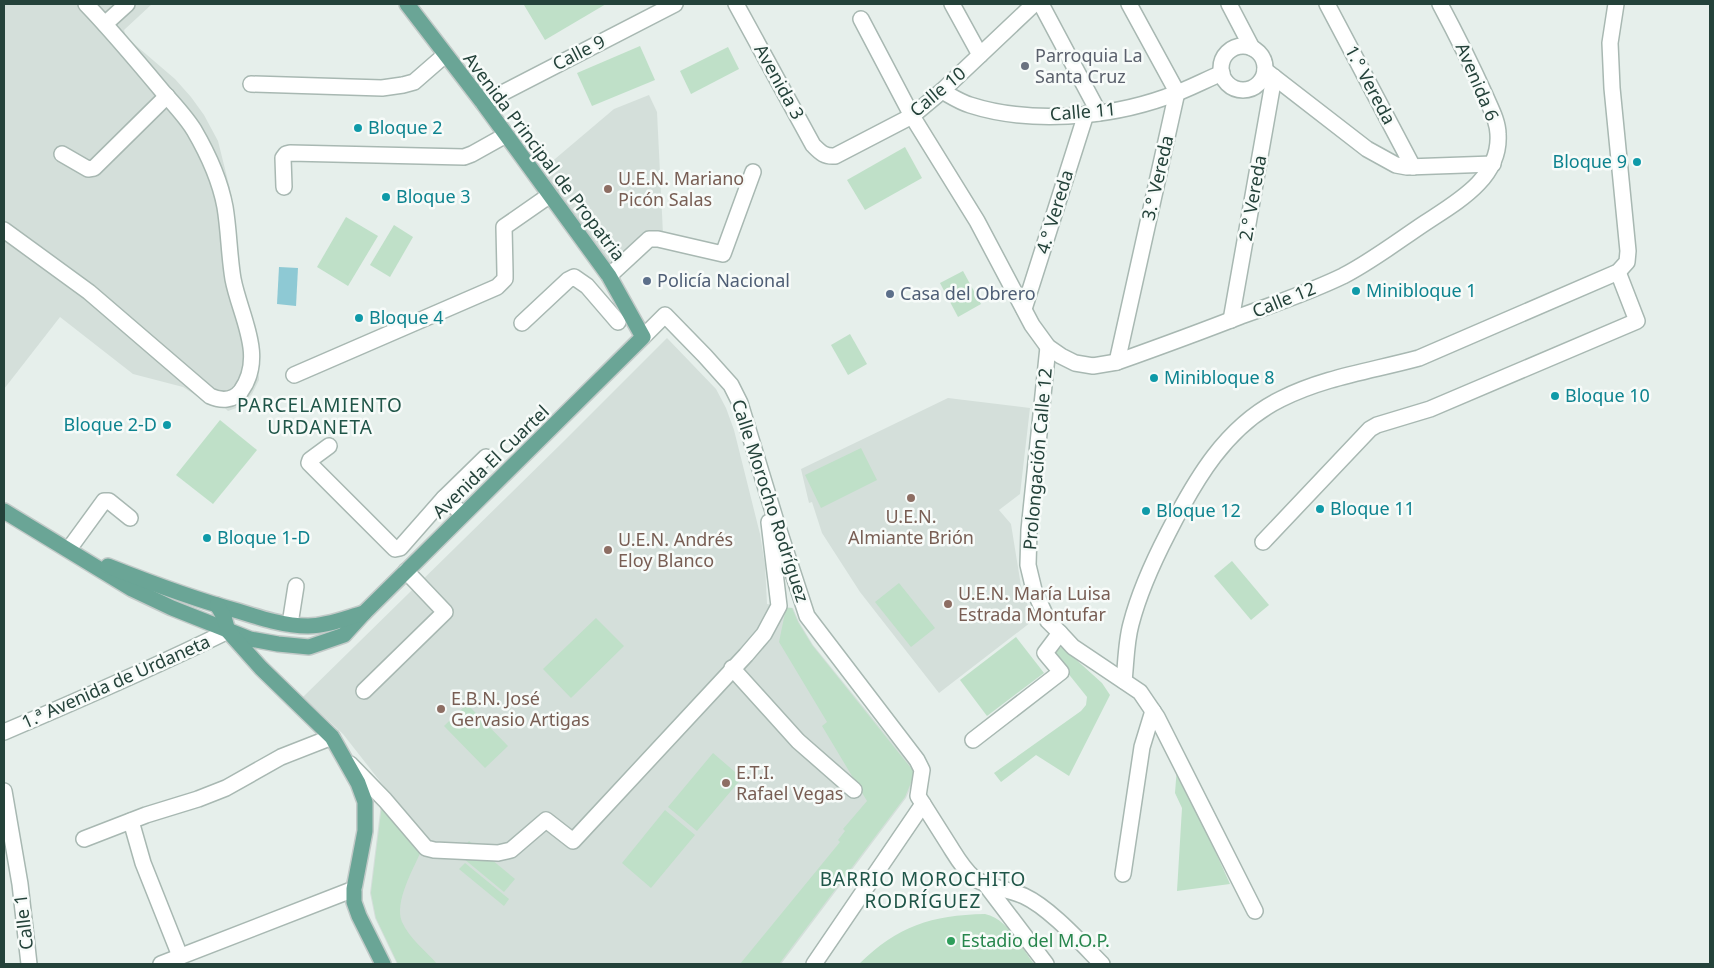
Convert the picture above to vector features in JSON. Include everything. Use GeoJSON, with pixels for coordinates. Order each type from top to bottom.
{"type":"FeatureCollection","features":[{"type":"Feature","properties":{"kind":"main road","name":"Avenida Principal de Propatria"},"geometry":{"type":"LineString","coordinates":[[407,4],[483,103],[607,273],[643,337]]}},
{"type":"Feature","properties":{"kind":"main road","name":"Avenida El Cuartel"},"geometry":{"type":"LineString","coordinates":[[4,511],[71,550],[132,589],[172,608],[250,639],[309,647],[344,635],[463,514],[643,337]]}},
{"type":"Feature","properties":{"kind":"main road","name":"Avenida El Cuartel"},"geometry":{"type":"LineString","coordinates":[[71,550],[165,588],[217,606],[262,618],[308,626],[322,625],[364,613]]}},
{"type":"Feature","properties":{"kind":"main road"},"geometry":{"type":"LineString","coordinates":[[217,606],[224,617],[228,631],[261,668],[332,738],[358,783],[364,802],[366,831],[354,889],[354,902],[383,964]]}},
{"type":"Feature","properties":{"kind":"main road"},"geometry":{"type":"LineString","coordinates":[[228,631],[262,618]]}},
{"type":"Feature","properties":{"kind":"street"},"geometry":{"type":"LineString","coordinates":[[4,230],[89,292],[210,396],[219,400],[229,400],[239,394],[249,378],[253,363],[251,344],[233,280],[225,207],[214,167],[194,129],[86,4]]}},
{"type":"Feature","properties":{"kind":"street"},"geometry":{"type":"LineString","coordinates":[[105,24],[127,4]]}},
{"type":"Feature","properties":{"kind":"street","name":"Calle 9"},"geometry":{"type":"LineString","coordinates":[[483,103],[675,4]]}},
{"type":"Feature","properties":{"kind":"street","name":"Avenida 3"},"geometry":{"type":"LineString","coordinates":[[736,4],[813,144],[820,153],[827,156]]}},
{"type":"Feature","properties":{"kind":"street"},"geometry":{"type":"LineString","coordinates":[[952,4],[980,55]]}},
{"type":"Feature","properties":{"kind":"street","name":"Calle 10"},"geometry":{"type":"LineString","coordinates":[[827,156],[835,156],[912,116],[942,92],[1034,4]]}},
{"type":"Feature","properties":{"kind":"street"},"geometry":{"type":"LineString","coordinates":[[1041,4],[1092,113]]}},
{"type":"Feature","properties":{"kind":"street"},"geometry":{"type":"LineString","coordinates":[[1129,4],[1177,92]]}},
{"type":"Feature","properties":{"kind":"street"},"geometry":{"type":"LineString","coordinates":[[1229,4],[1252,48],[1262,57],[1269,73],[1367,149],[1396,165],[1413,167],[1492,164]]}},
{"type":"Feature","properties":{"kind":"street","name":"1.° Vereda"},"geometry":{"type":"LineString","coordinates":[[1327,4],[1413,167]]}},
{"type":"Feature","properties":{"kind":"street","name":"Avenida 6"},"geometry":{"type":"LineString","coordinates":[[1440,4],[1467,56],[1491,110],[1498,134],[1496,152],[1492,164]]}},
{"type":"Feature","properties":{"kind":"street"},"geometry":{"type":"LineString","coordinates":[[1124,681],[1130,625],[1153,562],[1187,496],[1213,457],[1242,424],[1279,399],[1308,386],[1344,375],[1419,358],[1618,272],[1627,262],[1628,251],[1612,88],[1610,43],[1616,4]]}},
{"type":"Feature","properties":{"kind":"street","name":"Prolongación Calle 12"},"geometry":{"type":"LineString","coordinates":[[860,19],[912,116],[977,220],[1032,325],[1048,347],[1029,530],[1028,565],[1041,608],[1048,621],[1073,647],[1140,692],[1190,779],[1255,911]]}},
{"type":"Feature","properties":{"kind":"street"},"geometry":{"type":"LineString","coordinates":[[1252,48],[1238,47],[1223,59],[1222,73],[1229,84],[1241,89],[1248,89],[1254,87],[1269,73]]}},
{"type":"Feature","properties":{"kind":"street"},"geometry":{"type":"LineString","coordinates":[[251,84],[382,88],[403,85],[414,82],[445,55]]}},
{"type":"Feature","properties":{"kind":"street","name":"Calle 11"},"geometry":{"type":"LineString","coordinates":[[942,92],[968,104],[1005,114],[1055,116],[1130,108],[1177,92],[1222,73]]}},
{"type":"Feature","properties":{"kind":"street","name":"2.° Vereda"},"geometry":{"type":"LineString","coordinates":[[1232,320],[1269,73]]}},
{"type":"Feature","properties":{"kind":"street","name":"3.° Vereda"},"geometry":{"type":"LineString","coordinates":[[1117,362],[1177,92]]}},
{"type":"Feature","properties":{"kind":"street"},"geometry":{"type":"LineString","coordinates":[[62,154],[88,169],[94,168],[166,96]]}},
{"type":"Feature","properties":{"kind":"street","name":"4.° Vereda"},"geometry":{"type":"LineString","coordinates":[[1024,309],[1092,113]]}},
{"type":"Feature","properties":{"kind":"street"},"geometry":{"type":"LineString","coordinates":[[284,187],[283,158],[290,152],[464,156],[472,154],[506,135]]}},
{"type":"Feature","properties":{"kind":"street","name":"Calle 12"},"geometry":{"type":"LineString","coordinates":[[1048,347],[1075,363],[1093,366],[1117,362],[1302,294],[1342,276],[1371,260],[1472,190],[1484,178],[1492,164]]}},
{"type":"Feature","properties":{"kind":"street"},"geometry":{"type":"LineString","coordinates":[[587,286],[607,273],[649,239],[658,239],[723,254],[753,172]]}},
{"type":"Feature","properties":{"kind":"street"},"geometry":{"type":"LineString","coordinates":[[294,375],[497,287],[505,279],[504,227],[550,195]]}},
{"type":"Feature","properties":{"kind":"street"},"geometry":{"type":"LineString","coordinates":[[1263,542],[1370,429],[1377,424],[1430,408],[1637,321],[1618,272]]}},
{"type":"Feature","properties":{"kind":"street"},"geometry":{"type":"LineString","coordinates":[[522,323],[571,277],[577,278],[587,286],[618,322]]}},
{"type":"Feature","properties":{"kind":"street","name":"Calle Morocho Rodríguez"},"geometry":{"type":"LineString","coordinates":[[643,337],[665,315],[731,385],[740,402],[807,616],[917,760],[922,770],[920,800]]}},
{"type":"Feature","properties":{"kind":"street"},"geometry":{"type":"LineString","coordinates":[[329,446],[310,460],[309,463],[392,548],[397,550],[444,498],[486,457]]}},
{"type":"Feature","properties":{"kind":"street"},"geometry":{"type":"LineString","coordinates":[[345,759],[385,800],[426,848],[498,853],[511,850],[546,820],[573,841],[764,634],[779,606],[761,469]]}},
{"type":"Feature","properties":{"kind":"street"},"geometry":{"type":"LineString","coordinates":[[444,498],[463,514]]}},
{"type":"Feature","properties":{"kind":"street"},"geometry":{"type":"LineString","coordinates":[[71,550],[104,501],[110,501],[130,518]]}},
{"type":"Feature","properties":{"kind":"street"},"geometry":{"type":"LineString","coordinates":[[364,691],[445,612],[406,572]]}},
{"type":"Feature","properties":{"kind":"street"},"geometry":{"type":"LineString","coordinates":[[290,624],[296,586]]}},
{"type":"Feature","properties":{"kind":"street","name":"1.ª Avenida de Urdaneta"},"geometry":{"type":"LineString","coordinates":[[4,732],[63,708],[228,631]]}},
{"type":"Feature","properties":{"kind":"street"},"geometry":{"type":"LineString","coordinates":[[973,740],[1061,672],[1045,653],[1060,633]]}},
{"type":"Feature","properties":{"kind":"street"},"geometry":{"type":"LineString","coordinates":[[732,668],[798,741],[854,790]]}},
{"type":"Feature","properties":{"kind":"street"},"geometry":{"type":"LineString","coordinates":[[1123,874],[1142,747],[1153,712]]}},
{"type":"Feature","properties":{"kind":"street"},"geometry":{"type":"LineString","coordinates":[[84,839],[226,788],[281,757],[332,738]]}},
{"type":"Feature","properties":{"kind":"street","name":"Calle 1"},"geometry":{"type":"LineString","coordinates":[[4,792],[20,884],[29,964]]}},
{"type":"Feature","properties":{"kind":"street"},"geometry":{"type":"LineString","coordinates":[[814,964],[920,800],[963,866],[975,879],[986,885],[997,886],[1026,897],[1041,906],[1074,935],[1102,964]]}},
{"type":"Feature","properties":{"kind":"street"},"geometry":{"type":"LineString","coordinates":[[131,821],[143,863],[180,956]]}},
{"type":"Feature","properties":{"kind":"street"},"geometry":{"type":"LineString","coordinates":[[986,885],[1046,964]]}},
{"type":"Feature","properties":{"kind":"street"},"geometry":{"type":"LineString","coordinates":[[161,964],[354,889]]}},
{"type":"Feature","properties":{"kind":"shaded area"},"geometry":{"type":"Polygon","coordinates":[[[4,4],[152,4],[124,30],[126,37],[175,79],[204,115],[218,141],[230,189],[234,303],[259,376],[252,394],[239,407],[228,411],[225,408],[214,407],[183,387],[133,374],[60,317],[4,389],[4,4]]]}},
{"type":"Feature","properties":{"kind":"shaded area","name":"U.E.N. Mariano Picón Salas"},"geometry":{"type":"Polygon","coordinates":[[[649,95],[657,112],[663,234],[610,265],[542,170],[614,109],[649,95]]]}},
{"type":"Feature","properties":{"kind":"shaded area"},"geometry":{"type":"Polygon","coordinates":[[[667,338],[716,389],[726,408],[734,430],[760,534],[765,565],[767,604],[793,608],[813,645],[917,773],[906,798],[781,964],[397,964],[375,918],[370,893],[381,804],[390,794],[343,734],[303,697],[667,338]]]}},
{"type":"Feature","properties":{"kind":"shaded area","name":"U.E.N. Almiante Brión"},"geometry":{"type":"Polygon","coordinates":[[[948,398],[1030,408],[1020,494],[999,510],[1011,524],[1021,586],[1029,609],[1035,619],[939,693],[860,592],[822,533],[812,502],[809,503],[801,469],[948,398]]]}},
{"type":"Feature","properties":{"kind":"green space"},"geometry":{"type":"Polygon","coordinates":[[[606,4],[545,40],[524,5],[606,4]]]}},
{"type":"Feature","properties":{"kind":"green space"},"geometry":{"type":"Polygon","coordinates":[[[640,46],[655,80],[592,106],[577,73],[640,46]]]}},
{"type":"Feature","properties":{"kind":"green space"},"geometry":{"type":"Polygon","coordinates":[[[728,47],[739,69],[691,94],[680,71],[728,47]]]}},
{"type":"Feature","properties":{"kind":"green space"},"geometry":{"type":"Polygon","coordinates":[[[905,147],[922,178],[865,210],[847,180],[905,147]]]}},
{"type":"Feature","properties":{"kind":"green space"},"geometry":{"type":"Polygon","coordinates":[[[346,217],[378,236],[348,286],[317,267],[346,217]]]}},
{"type":"Feature","properties":{"kind":"green space"},"geometry":{"type":"Polygon","coordinates":[[[394,225],[413,237],[390,277],[370,265],[394,225]]]}},
{"type":"Feature","properties":{"kind":"green space"},"geometry":{"type":"Polygon","coordinates":[[[963,271],[981,304],[958,317],[940,283],[963,271]]]}},
{"type":"Feature","properties":{"kind":"green space"},"geometry":{"type":"Polygon","coordinates":[[[850,334],[867,364],[848,375],[831,345],[850,334]]]}},
{"type":"Feature","properties":{"kind":"green space"},"geometry":{"type":"Polygon","coordinates":[[[220,420],[257,450],[213,504],[176,475],[220,420]]]}},
{"type":"Feature","properties":{"kind":"green space"},"geometry":{"type":"Polygon","coordinates":[[[861,448],[877,480],[821,508],[805,475],[861,448]]]}},
{"type":"Feature","properties":{"kind":"green space"},"geometry":{"type":"Polygon","coordinates":[[[1232,561],[1269,605],[1251,620],[1214,576],[1232,561]]]}},
{"type":"Feature","properties":{"kind":"green space"},"geometry":{"type":"Polygon","coordinates":[[[899,583],[935,628],[911,647],[875,602],[899,583]]]}},
{"type":"Feature","properties":{"kind":"green space"},"geometry":{"type":"Polygon","coordinates":[[[786,608],[792,608],[812,645],[915,773],[905,797],[779,964],[740,964],[840,842],[838,840],[845,831],[843,829],[867,801],[822,726],[827,722],[779,642],[786,608]]]}},
{"type":"Feature","properties":{"kind":"green space"},"geometry":{"type":"Polygon","coordinates":[[[596,618],[624,646],[571,698],[543,669],[596,618]]]}},
{"type":"Feature","properties":{"kind":"green space"},"geometry":{"type":"Polygon","coordinates":[[[1016,637],[1044,673],[987,716],[960,680],[1016,637]]]}},
{"type":"Feature","properties":{"kind":"green space"},"geometry":{"type":"Polygon","coordinates":[[[1062,647],[1102,683],[1110,695],[1069,776],[1036,755],[1001,782],[994,773],[1081,711],[1086,705],[1087,697],[1051,652],[1062,647]]]}},
{"type":"Feature","properties":{"kind":"green space"},"geometry":{"type":"Polygon","coordinates":[[[467,704],[508,746],[485,768],[444,726],[467,704]]]}},
{"type":"Feature","properties":{"kind":"green space"},"geometry":{"type":"Polygon","coordinates":[[[713,753],[742,778],[697,831],[668,807],[713,753]]]}},
{"type":"Feature","properties":{"kind":"green space"},"geometry":{"type":"Polygon","coordinates":[[[1177,767],[1230,884],[1177,891],[1182,808],[1175,793],[1177,767]]]}},
{"type":"Feature","properties":{"kind":"green space"},"geometry":{"type":"Polygon","coordinates":[[[382,805],[421,851],[402,896],[400,914],[405,928],[437,964],[398,964],[376,918],[371,893],[382,805]]]}},
{"type":"Feature","properties":{"kind":"green space"},"geometry":{"type":"Polygon","coordinates":[[[665,810],[695,835],[651,888],[622,863],[665,810]]]}},
{"type":"Feature","properties":{"kind":"green space"},"geometry":{"type":"Polygon","coordinates":[[[469,841],[515,879],[504,892],[458,854],[469,841]]]}},
{"type":"Feature","properties":{"kind":"green space"},"geometry":{"type":"Polygon","coordinates":[[[465,863],[509,899],[504,906],[459,869],[465,863]]]}},
{"type":"Feature","properties":{"kind":"green space","name":"Estadio del M.O.P."},"geometry":{"type":"Polygon","coordinates":[[[985,914],[1000,921],[1007,927],[1034,964],[859,964],[888,940],[916,925],[948,917],[985,914]]]}},
{"type":"Feature","properties":{"kind":"water"},"geometry":{"type":"Polygon","coordinates":[[[279,267],[298,268],[296,306],[277,304],[279,267]]]}},
{"type":"Feature","properties":{"kind":"place","name":"Parroquia La Santa Cruz"},"geometry":{"type":"Point","coordinates":[1025,66]}},
{"type":"Feature","properties":{"kind":"place","name":"Bloque 2"},"geometry":{"type":"Point","coordinates":[358,128]}},
{"type":"Feature","properties":{"kind":"place","name":"Bloque 9"},"geometry":{"type":"Point","coordinates":[1637,162]}},
{"type":"Feature","properties":{"kind":"place","name":"U.E.N. Mariano Picón Salas"},"geometry":{"type":"Point","coordinates":[608,189]}},
{"type":"Feature","properties":{"kind":"place","name":"Bloque 3"},"geometry":{"type":"Point","coordinates":[386,197]}},
{"type":"Feature","properties":{"kind":"place","name":"Policía Nacional"},"geometry":{"type":"Point","coordinates":[647,281]}},
{"type":"Feature","properties":{"kind":"place","name":"Minibloque 1"},"geometry":{"type":"Point","coordinates":[1356,291]}},
{"type":"Feature","properties":{"kind":"place","name":"Casa del Obrero"},"geometry":{"type":"Point","coordinates":[890,294]}},
{"type":"Feature","properties":{"kind":"place","name":"Bloque 4"},"geometry":{"type":"Point","coordinates":[359,318]}},
{"type":"Feature","properties":{"kind":"place","name":"Minibloque 8"},"geometry":{"type":"Point","coordinates":[1154,378]}},
{"type":"Feature","properties":{"kind":"place","name":"Bloque 10"},"geometry":{"type":"Point","coordinates":[1555,396]}},
{"type":"Feature","properties":{"kind":"place","name":"Bloque 2-D"},"geometry":{"type":"Point","coordinates":[167,425]}},
{"type":"Feature","properties":{"kind":"place","name":"U.E.N. Almiante Brión"},"geometry":{"type":"Point","coordinates":[911,498]}},
{"type":"Feature","properties":{"kind":"place","name":"Bloque 11"},"geometry":{"type":"Point","coordinates":[1320,509]}},
{"type":"Feature","properties":{"kind":"place","name":"Bloque 12"},"geometry":{"type":"Point","coordinates":[1146,511]}},
{"type":"Feature","properties":{"kind":"place","name":"Bloque 1-D"},"geometry":{"type":"Point","coordinates":[207,538]}},
{"type":"Feature","properties":{"kind":"place","name":"U.E.N. Andrés Eloy Blanco"},"geometry":{"type":"Point","coordinates":[608,550]}},
{"type":"Feature","properties":{"kind":"place","name":"U.E.N. María Luisa Estrada Montufar"},"geometry":{"type":"Point","coordinates":[948,604]}},
{"type":"Feature","properties":{"kind":"place","name":"E.B.N. José Gervasio Artigas"},"geometry":{"type":"Point","coordinates":[441,709]}},
{"type":"Feature","properties":{"kind":"place","name":"E.T.I. Rafael Vegas"},"geometry":{"type":"Point","coordinates":[726,783]}},
{"type":"Feature","properties":{"kind":"place","name":"Estadio del M.O.P."},"geometry":{"type":"Point","coordinates":[951,941]}},
{"type":"Feature","properties":{"kind":"district","name":"PARCELAMIENTO URDANETA"},"geometry":{"type":"Point","coordinates":[320,416]}},
{"type":"Feature","properties":{"kind":"district","name":"BARRIO MOROCHITO RODRÍGUEZ"},"geometry":{"type":"Point","coordinates":[923,890]}}]}
